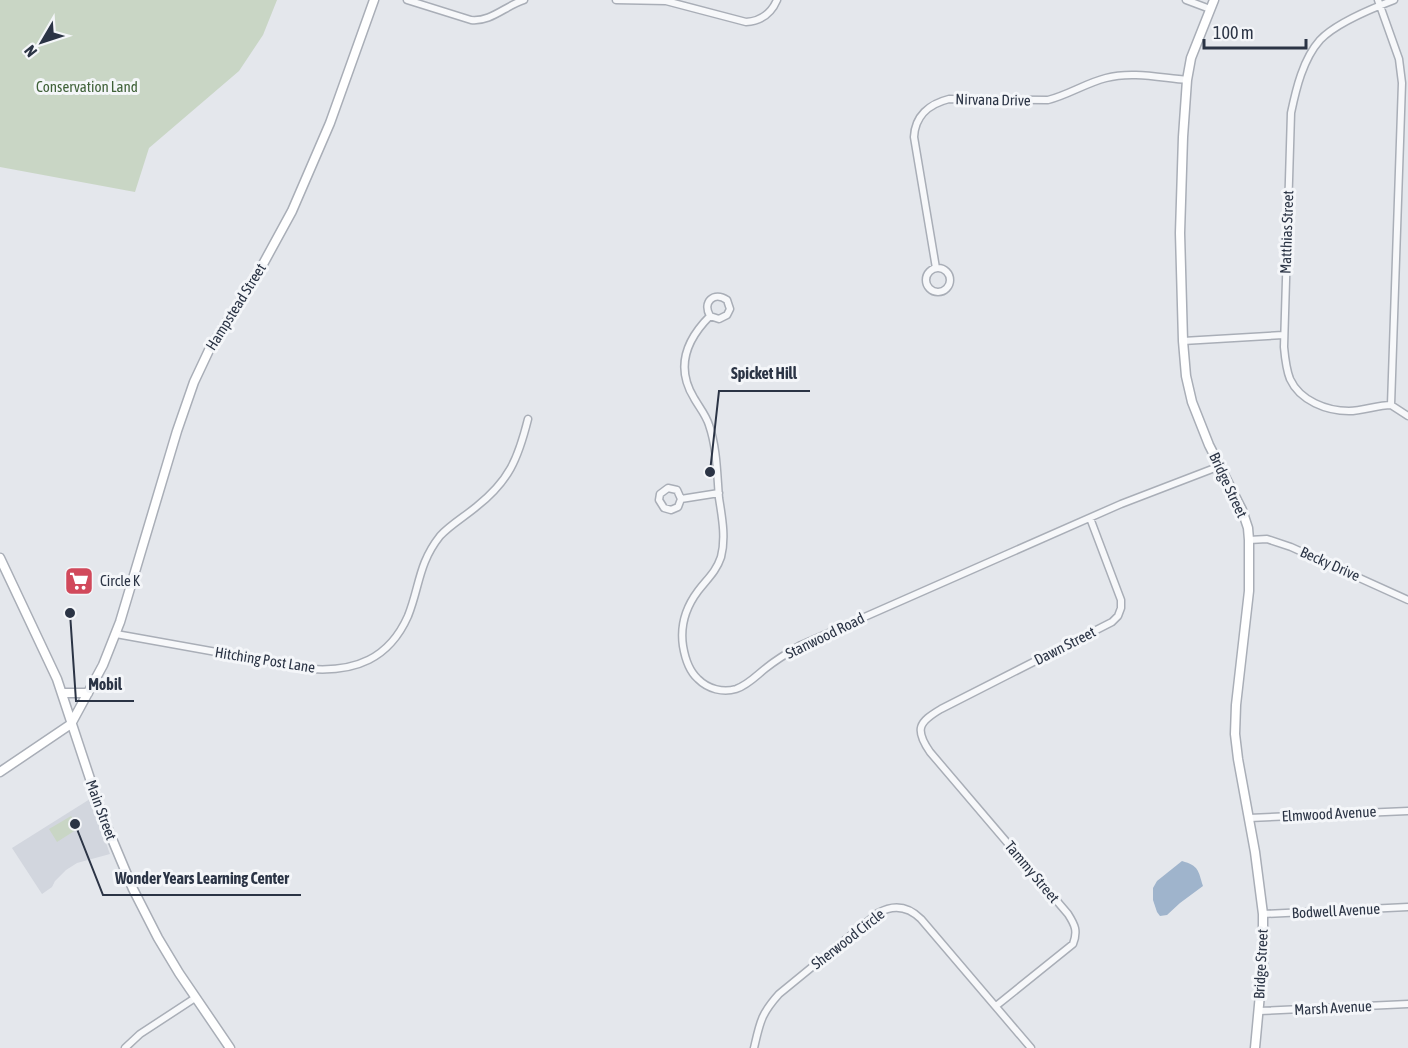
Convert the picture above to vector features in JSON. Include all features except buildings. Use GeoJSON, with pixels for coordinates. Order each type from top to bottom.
{"type":"FeatureCollection","features":[{"type":"Feature","properties":{"kind":"main road","name":"Hampstead Street"},"geometry":{"type":"LineString","coordinates":[[71,724],[103,665],[116,634],[177,431],[195,382],[210,348],[256,277],[292,211],[330,123],[374,0]]}},
{"type":"Feature","properties":{"kind":"main road","name":"Bridge Street"},"geometry":{"type":"LineString","coordinates":[[1212,4],[1191,58],[1187,80],[1180,233],[1183,341],[1186,376],[1192,402],[1203,431],[1242,510],[1248,528],[1249,591],[1236,705],[1235,734],[1257,863],[1263,914],[1263,962],[1254,1048]]}},
{"type":"Feature","properties":{"kind":"main road","name":"Main Street"},"geometry":{"type":"LineString","coordinates":[[0,558],[57,679],[102,815],[133,889],[158,938],[195,998],[230,1048]]}},
{"type":"Feature","properties":{"kind":"main road"},"geometry":{"type":"LineString","coordinates":[[62,693],[88,693]]}},
{"type":"Feature","properties":{"kind":"main road"},"geometry":{"type":"LineString","coordinates":[[0,772],[71,724]]}},
{"type":"Feature","properties":{"kind":"street"},"geometry":{"type":"LineString","coordinates":[[407,0],[477,21],[524,0]]}},
{"type":"Feature","properties":{"kind":"street"},"geometry":{"type":"LineString","coordinates":[[616,0],[666,2],[746,22],[756,21],[765,16],[777,0]]}},
{"type":"Feature","properties":{"kind":"street"},"geometry":{"type":"LineString","coordinates":[[1186,0],[1212,4]]}},
{"type":"Feature","properties":{"kind":"street","name":"Matthias Street"},"geometry":{"type":"LineString","coordinates":[[1391,405],[1344,411],[1324,407],[1310,401],[1289,377],[1283,335],[1291,113],[1294,97],[1305,67],[1321,40],[1333,30],[1379,3],[1394,0]]}},
{"type":"Feature","properties":{"kind":"street"},"geometry":{"type":"LineString","coordinates":[[1379,3],[1399,59],[1402,83],[1391,405],[1408,416]]}},
{"type":"Feature","properties":{"kind":"street","name":"Nirvana Drive"},"geometry":{"type":"LineString","coordinates":[[936,268],[914,138],[917,121],[933,104],[949,99],[1048,100],[1112,76],[1137,75],[1187,80]]}},
{"type":"Feature","properties":{"kind":"street","name":"Stanwood Road"},"geometry":{"type":"LineString","coordinates":[[711,316],[694,335],[684,364],[687,382],[710,428],[723,527],[722,551],[715,572],[689,604],[682,632],[684,652],[691,671],[711,688],[720,690],[737,688],[801,645],[1090,518],[1165,486],[1220,466]]}},
{"type":"Feature","properties":{"kind":"street"},"geometry":{"type":"LineString","coordinates":[[1183,341],[1283,335]]}},
{"type":"Feature","properties":{"kind":"street","name":"Hitching Post Lane"},"geometry":{"type":"LineString","coordinates":[[116,634],[311,669],[343,669],[366,662],[391,643],[400,630],[408,616],[424,563],[441,536],[495,490],[510,472],[520,449],[528,419]]}},
{"type":"Feature","properties":{"kind":"street"},"geometry":{"type":"LineString","coordinates":[[681,498],[719,493]]}},
{"type":"Feature","properties":{"kind":"street","name":"Dawn Street"},"geometry":{"type":"LineString","coordinates":[[921,726],[922,722],[941,709],[1112,622],[1118,616],[1121,608],[1119,593],[1090,518]]}},
{"type":"Feature","properties":{"kind":"street","name":"Becky Drive"},"geometry":{"type":"LineString","coordinates":[[1249,540],[1267,539],[1291,547],[1408,600]]}},
{"type":"Feature","properties":{"kind":"street","name":"Tammy Street"},"geometry":{"type":"LineString","coordinates":[[921,726],[921,738],[930,752],[1068,914],[1075,928],[1076,935],[1073,944],[996,1006]]}},
{"type":"Feature","properties":{"kind":"street","name":"Elmwood Avenue"},"geometry":{"type":"LineString","coordinates":[[1249,818],[1408,811]]}},
{"type":"Feature","properties":{"kind":"street","name":"Sherwood Circle"},"geometry":{"type":"LineString","coordinates":[[754,1048],[761,1018],[779,994],[878,913],[892,907],[909,909],[921,919],[1031,1048]]}},
{"type":"Feature","properties":{"kind":"street","name":"Bodwell Avenue"},"geometry":{"type":"LineString","coordinates":[[1263,914],[1408,907]]}},
{"type":"Feature","properties":{"kind":"street"},"geometry":{"type":"LineString","coordinates":[[125,1048],[140,1034],[195,998]]}},
{"type":"Feature","properties":{"kind":"street","name":"Marsh Avenue"},"geometry":{"type":"LineString","coordinates":[[1259,1011],[1408,1004]]}},
{"type":"Feature","properties":{"kind":"shaded area"},"geometry":{"type":"Polygon","coordinates":[[[90,799],[110,854],[77,863],[66,870],[52,887],[42,894],[12,848],[90,799]]]}},
{"type":"Feature","properties":{"kind":"green space","name":"Conservation Land"},"geometry":{"type":"Polygon","coordinates":[[[0,0],[277,0],[263,35],[239,71],[149,148],[135,192],[0,167],[0,0]]]}},
{"type":"Feature","properties":{"kind":"green space"},"geometry":{"type":"Polygon","coordinates":[[[71,816],[79,828],[57,842],[49,829],[71,816]]]}},
{"type":"Feature","properties":{"kind":"water"},"geometry":{"type":"Polygon","coordinates":[[[1182,861],[1197,869],[1203,886],[1167,915],[1160,916],[1153,900],[1153,888],[1157,881],[1182,861]]]}},
{"type":"Feature","properties":{"kind":"place","name":"Spicket Hill"},"geometry":{"type":"Point","coordinates":[710,472]}},
{"type":"Feature","properties":{"kind":"place","name":"Circle K"},"geometry":{"type":"Point","coordinates":[79,581]}},
{"type":"Feature","properties":{"kind":"place","name":"Mobil"},"geometry":{"type":"Point","coordinates":[70,613]}},
{"type":"Feature","properties":{"kind":"place","name":"Wonder Years Learning Center"},"geometry":{"type":"Point","coordinates":[75,824]}}]}
